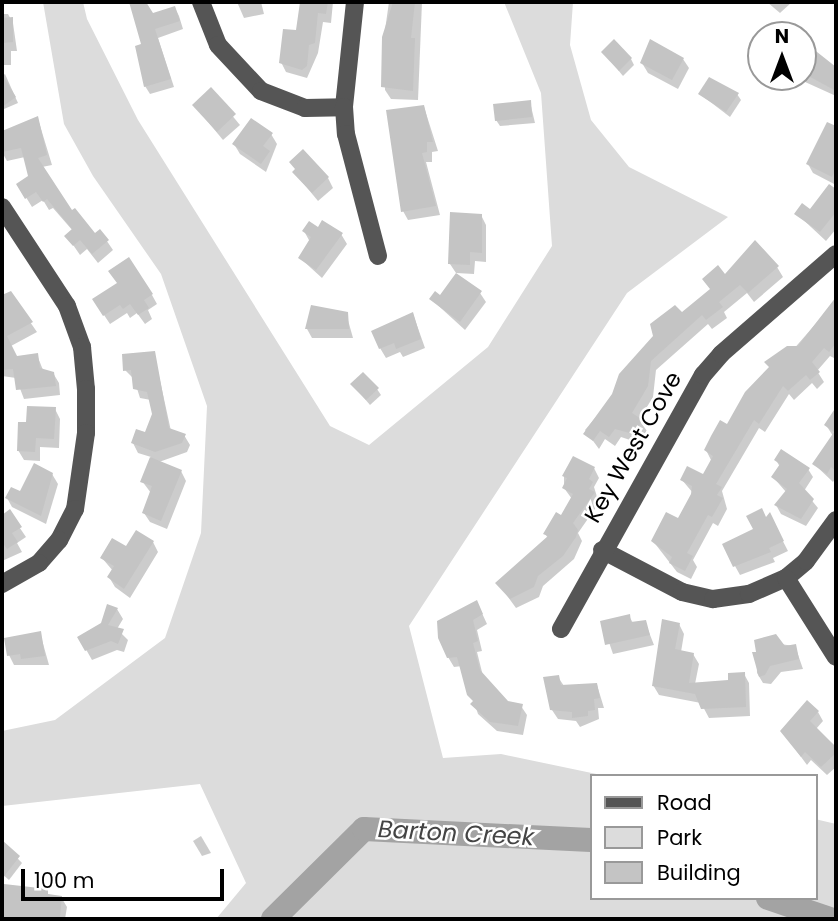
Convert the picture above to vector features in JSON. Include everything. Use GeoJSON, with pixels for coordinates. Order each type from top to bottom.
{"type":"FeatureCollection","features":[{"type":"Feature","properties":{"kind":"street"},"geometry":{"type":"LineString","coordinates":[[201,2],[218,45],[261,91],[305,108],[344,107]]}},
{"type":"Feature","properties":{"kind":"street"},"geometry":{"type":"LineString","coordinates":[[355,2],[344,107],[346,134],[378,256]]}},
{"type":"Feature","properties":{"kind":"street"},"geometry":{"type":"LineString","coordinates":[[2,207],[67,306],[82,347],[86,389],[84,458],[75,509],[59,540],[39,563],[2,584]]}},
{"type":"Feature","properties":{"kind":"street","name":"Key West Cove"},"geometry":{"type":"LineString","coordinates":[[561,629],[602,550],[703,375],[720,354],[836,254]]}},
{"type":"Feature","properties":{"kind":"street"},"geometry":{"type":"LineString","coordinates":[[602,550],[682,592],[713,599],[749,594],[786,578],[806,561],[836,520]]}},
{"type":"Feature","properties":{"kind":"street"},"geometry":{"type":"LineString","coordinates":[[786,578],[836,657]]}},
{"type":"Feature","properties":{"kind":"green space"},"geometry":{"type":"Polygon","coordinates":[[[43,2],[83,2],[87,19],[138,120],[330,426],[369,445],[488,347],[552,246],[541,93],[504,2],[573,2],[570,45],[591,120],[629,167],[728,217],[627,293],[409,626],[443,758],[501,754],[596,774],[590,774],[590,900],[817,900],[817,819],[836,824],[836,919],[216,919],[246,883],[200,784],[2,806],[2,731],[55,720],[165,638],[201,533],[207,406],[161,274],[93,176],[64,124],[43,2]]]}},
{"type":"Feature","properties":{"kind":"building"},"geometry":{"type":"Polygon","coordinates":[[[129,2],[146,2],[153,13],[175,6],[180,21],[155,29],[171,79],[144,87],[135,46],[141,44],[129,2]]]}},
{"type":"Feature","properties":{"kind":"building"},"geometry":{"type":"Polygon","coordinates":[[[300,2],[328,2],[326,14],[318,13],[315,43],[309,45],[307,66],[302,70],[279,63],[283,29],[296,30],[300,2]]]}},
{"type":"Feature","properties":{"kind":"building"},"geometry":{"type":"Polygon","coordinates":[[[393,2],[415,2],[411,38],[415,38],[413,91],[381,87],[382,37],[393,2]]]}},
{"type":"Feature","properties":{"kind":"building"},"geometry":{"type":"Polygon","coordinates":[[[13,17],[13,42],[2,43],[2,18],[13,17]]]}},
{"type":"Feature","properties":{"kind":"building"},"geometry":{"type":"Polygon","coordinates":[[[614,39],[632,58],[619,71],[601,52],[614,39]]]}},
{"type":"Feature","properties":{"kind":"building"},"geometry":{"type":"Polygon","coordinates":[[[650,39],[684,58],[672,80],[640,63],[650,39]]]}},
{"type":"Feature","properties":{"kind":"building"},"geometry":{"type":"Polygon","coordinates":[[[817,52],[836,67],[836,91],[817,81],[817,52]]]}},
{"type":"Feature","properties":{"kind":"building"},"geometry":{"type":"Polygon","coordinates":[[[2,74],[16,97],[2,107],[2,74]]]}},
{"type":"Feature","properties":{"kind":"building"},"geometry":{"type":"Polygon","coordinates":[[[709,77],[739,93],[726,112],[698,94],[709,77]]]}},
{"type":"Feature","properties":{"kind":"building"},"geometry":{"type":"Polygon","coordinates":[[[211,87],[236,114],[217,132],[192,105],[211,87]]]}},
{"type":"Feature","properties":{"kind":"building"},"geometry":{"type":"Polygon","coordinates":[[[531,100],[532,117],[495,121],[493,104],[531,100]]]}},
{"type":"Feature","properties":{"kind":"building"},"geometry":{"type":"Polygon","coordinates":[[[424,105],[433,142],[427,142],[427,152],[422,153],[436,206],[401,212],[386,110],[424,105]]]}},
{"type":"Feature","properties":{"kind":"building"},"geometry":{"type":"Polygon","coordinates":[[[38,116],[47,155],[38,158],[72,210],[75,208],[95,233],[100,229],[109,240],[92,254],[80,240],[73,246],[64,236],[72,229],[47,199],[43,202],[36,192],[25,199],[16,184],[28,176],[21,148],[2,152],[2,131],[38,116]]]}},
{"type":"Feature","properties":{"kind":"building"},"geometry":{"type":"Polygon","coordinates":[[[251,118],[273,133],[263,146],[270,151],[261,164],[232,144],[251,118]]]}},
{"type":"Feature","properties":{"kind":"building"},"geometry":{"type":"Polygon","coordinates":[[[827,122],[836,126],[836,168],[832,177],[806,164],[827,122]]]}},
{"type":"Feature","properties":{"kind":"building"},"geometry":{"type":"Polygon","coordinates":[[[303,149],[329,177],[312,193],[292,172],[295,169],[289,162],[303,149]]]}},
{"type":"Feature","properties":{"kind":"building"},"geometry":{"type":"Polygon","coordinates":[[[829,184],[836,189],[836,212],[820,232],[794,214],[802,203],[810,209],[829,184]]]}},
{"type":"Feature","properties":{"kind":"building"},"geometry":{"type":"Polygon","coordinates":[[[450,212],[482,214],[482,253],[470,252],[470,265],[448,264],[450,212]]]}},
{"type":"Feature","properties":{"kind":"building"},"geometry":{"type":"Polygon","coordinates":[[[322,220],[343,233],[316,270],[298,258],[311,237],[302,231],[309,221],[318,227],[322,220]]]}},
{"type":"Feature","properties":{"kind":"building"},"geometry":{"type":"Polygon","coordinates":[[[755,240],[779,266],[748,293],[740,285],[719,302],[723,307],[706,320],[702,315],[651,361],[648,386],[632,413],[643,420],[633,434],[615,429],[609,437],[600,431],[593,441],[583,434],[612,394],[619,374],[653,336],[650,324],[675,305],[682,312],[710,289],[702,279],[718,265],[725,274],[755,240]]]}},
{"type":"Feature","properties":{"kind":"building"},"geometry":{"type":"Polygon","coordinates":[[[129,257],[153,294],[144,300],[149,308],[138,315],[130,304],[123,309],[120,305],[103,316],[92,299],[117,283],[108,271],[129,257]]]}},
{"type":"Feature","properties":{"kind":"building"},"geometry":{"type":"Polygon","coordinates":[[[456,273],[482,291],[460,322],[429,299],[435,291],[440,295],[456,273]]]}},
{"type":"Feature","properties":{"kind":"building"},"geometry":{"type":"Polygon","coordinates":[[[11,291],[33,322],[7,336],[17,356],[38,353],[40,368],[54,372],[56,386],[16,390],[13,369],[2,370],[2,295],[11,291]]]}},
{"type":"Feature","properties":{"kind":"building"},"geometry":{"type":"Polygon","coordinates":[[[836,297],[836,343],[829,352],[824,348],[812,362],[820,372],[810,380],[806,375],[788,391],[783,386],[759,424],[754,420],[716,484],[722,487],[717,495],[723,498],[712,517],[708,515],[687,553],[693,556],[685,571],[669,563],[672,557],[651,541],[666,512],[678,518],[691,494],[692,486],[680,480],[687,466],[703,474],[713,456],[704,450],[720,420],[727,424],[745,392],[769,367],[764,362],[787,346],[798,346],[836,297]]]}},
{"type":"Feature","properties":{"kind":"building"},"geometry":{"type":"Polygon","coordinates":[[[311,305],[348,312],[349,329],[305,329],[311,305]]]}},
{"type":"Feature","properties":{"kind":"building"},"geometry":{"type":"Polygon","coordinates":[[[413,312],[421,339],[396,349],[394,343],[379,349],[371,331],[413,312]]]}},
{"type":"Feature","properties":{"kind":"building"},"geometry":{"type":"Polygon","coordinates":[[[155,351],[169,428],[186,434],[182,443],[155,452],[131,443],[136,429],[145,432],[152,414],[147,392],[133,389],[131,370],[123,371],[122,354],[155,351]]]}},
{"type":"Feature","properties":{"kind":"building"},"geometry":{"type":"Polygon","coordinates":[[[363,372],[379,388],[366,400],[350,384],[363,372]]]}},
{"type":"Feature","properties":{"kind":"building"},"geometry":{"type":"Polygon","coordinates":[[[27,406],[56,407],[54,439],[36,438],[35,452],[17,451],[18,422],[26,422],[27,406]]]}},
{"type":"Feature","properties":{"kind":"building"},"geometry":{"type":"Polygon","coordinates":[[[836,407],[836,471],[831,467],[827,474],[812,464],[834,432],[824,425],[836,407]]]}},
{"type":"Feature","properties":{"kind":"building"},"geometry":{"type":"Polygon","coordinates":[[[781,449],[810,468],[799,483],[814,499],[801,519],[774,505],[787,489],[771,477],[780,464],[774,460],[781,449]]]}},
{"type":"Feature","properties":{"kind":"building"},"geometry":{"type":"Polygon","coordinates":[[[573,456],[595,467],[589,479],[593,482],[589,489],[595,492],[573,523],[578,530],[576,537],[563,556],[538,576],[534,587],[510,599],[495,583],[548,536],[543,534],[556,512],[561,515],[573,494],[562,488],[567,478],[562,476],[573,456]]]}},
{"type":"Feature","properties":{"kind":"building"},"geometry":{"type":"Polygon","coordinates":[[[150,457],[182,470],[161,521],[142,513],[152,486],[140,482],[150,457]]]}},
{"type":"Feature","properties":{"kind":"building"},"geometry":{"type":"Polygon","coordinates":[[[34,463],[53,473],[41,516],[5,498],[11,487],[20,491],[34,463]]]}},
{"type":"Feature","properties":{"kind":"building"},"geometry":{"type":"Polygon","coordinates":[[[762,508],[766,517],[770,512],[784,541],[769,548],[771,552],[733,567],[722,544],[753,529],[746,516],[762,508]]]}},
{"type":"Feature","properties":{"kind":"building"},"geometry":{"type":"Polygon","coordinates":[[[10,509],[22,527],[12,533],[18,542],[7,549],[2,542],[2,515],[10,509]]]}},
{"type":"Feature","properties":{"kind":"building"},"geometry":{"type":"Polygon","coordinates":[[[136,530],[154,541],[124,589],[107,577],[114,566],[100,558],[112,538],[126,546],[136,530]]]}},
{"type":"Feature","properties":{"kind":"building"},"geometry":{"type":"Polygon","coordinates":[[[477,600],[483,614],[473,620],[478,641],[473,643],[480,670],[508,701],[523,704],[518,726],[490,722],[470,704],[473,701],[467,695],[457,657],[447,658],[438,638],[437,621],[477,600]]]}},
{"type":"Feature","properties":{"kind":"building"},"geometry":{"type":"Polygon","coordinates":[[[107,604],[118,608],[108,625],[124,629],[118,644],[111,641],[85,651],[77,637],[101,623],[107,604]]]}},
{"type":"Feature","properties":{"kind":"building"},"geometry":{"type":"Polygon","coordinates":[[[630,614],[631,622],[646,620],[650,635],[605,645],[600,621],[630,614]]]}},
{"type":"Feature","properties":{"kind":"building"},"geometry":{"type":"Polygon","coordinates":[[[662,619],[680,623],[675,649],[694,653],[689,683],[728,680],[728,673],[745,672],[746,707],[701,709],[695,694],[652,686],[662,619]]]}},
{"type":"Feature","properties":{"kind":"building"},"geometry":{"type":"Polygon","coordinates":[[[41,631],[45,656],[21,659],[20,654],[7,656],[4,638],[41,631]]]}},
{"type":"Feature","properties":{"kind":"building"},"geometry":{"type":"Polygon","coordinates":[[[776,634],[785,646],[796,644],[799,659],[770,666],[765,675],[759,677],[752,652],[756,652],[754,640],[776,634]]]}},
{"type":"Feature","properties":{"kind":"building"},"geometry":{"type":"Polygon","coordinates":[[[559,675],[561,685],[597,683],[600,698],[594,699],[595,710],[588,711],[588,716],[572,718],[572,712],[550,710],[543,677],[559,675]]]}},
{"type":"Feature","properties":{"kind":"building"},"geometry":{"type":"Polygon","coordinates":[[[807,700],[819,711],[810,721],[836,747],[836,753],[821,767],[805,752],[801,757],[780,731],[807,700]]]}},
{"type":"Feature","properties":{"kind":"building"},"geometry":{"type":"Polygon","coordinates":[[[2,840],[20,856],[2,879],[2,840]]]}},
{"type":"Feature","properties":{"kind":"building"},"geometry":{"type":"Polygon","coordinates":[[[4,884],[48,889],[48,894],[62,896],[60,917],[4,917],[4,884]]]}},
{"type":"Feature","properties":{"kind":"waterway","name":"Barton Creek"},"geometry":{"type":"LineString","coordinates":[[273,919],[364,829],[590,840]]}},
{"type":"Feature","properties":{"kind":"waterway","name":"Barton Creek"},"geometry":{"type":"LineString","coordinates":[[774,900],[830,919]]}}]}
